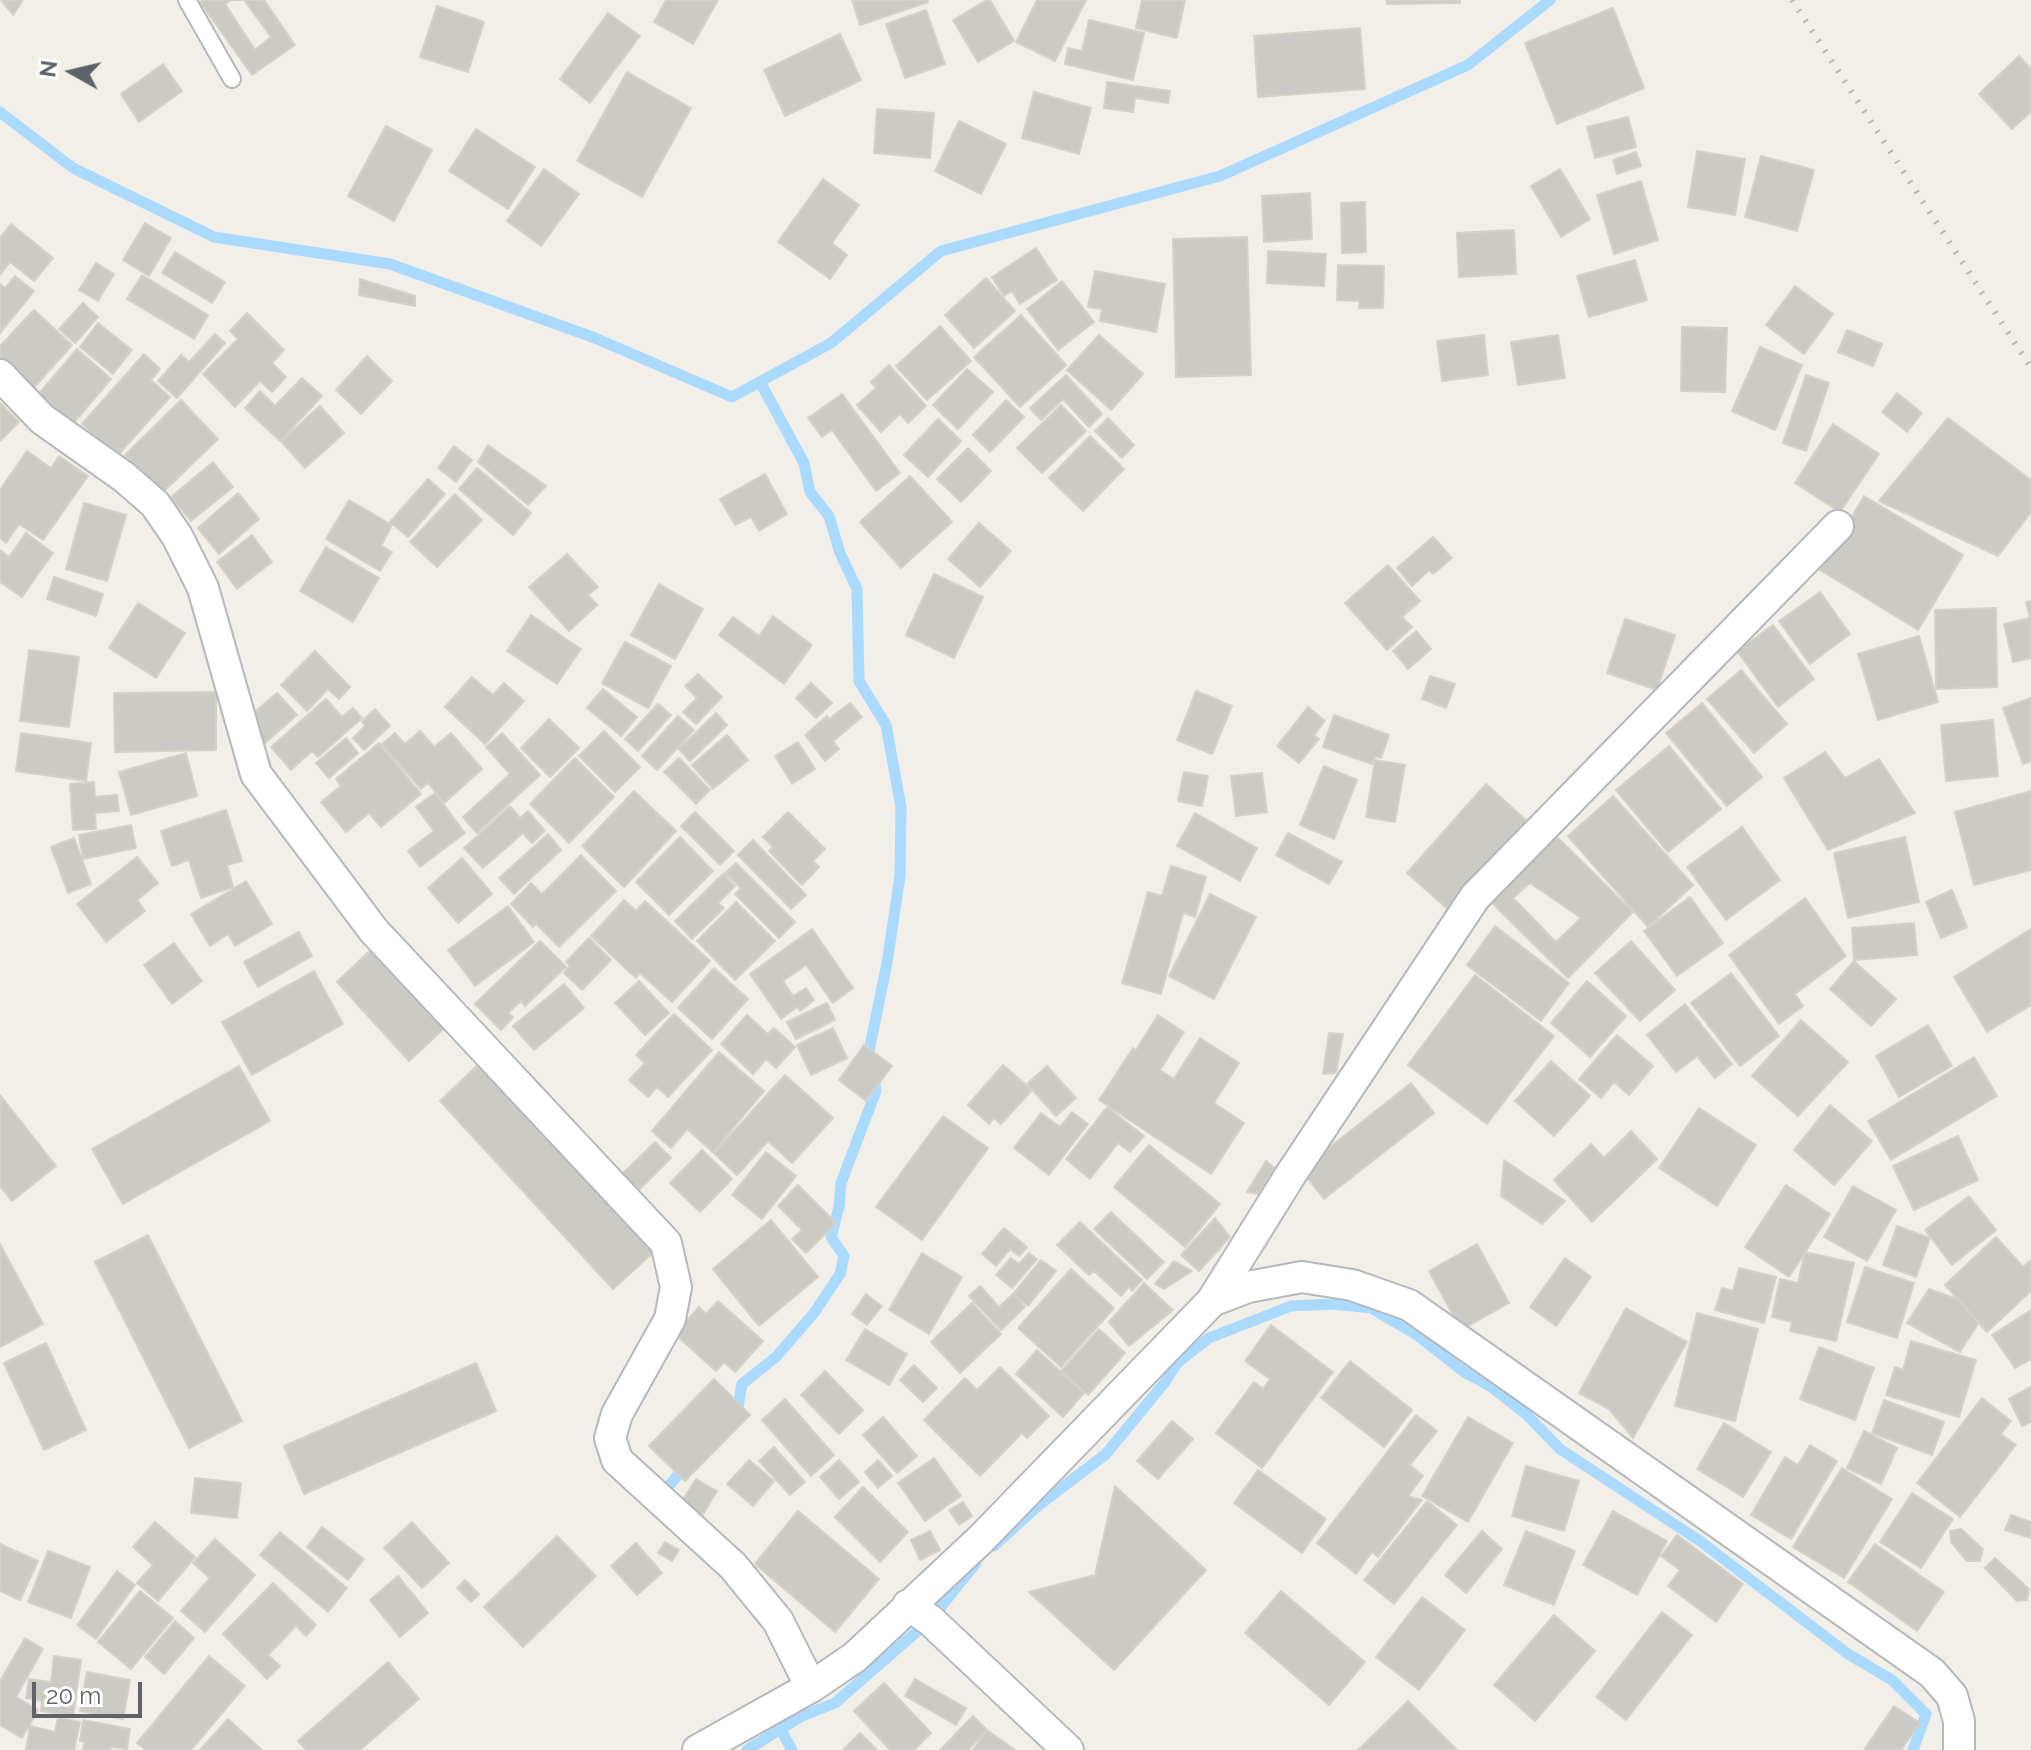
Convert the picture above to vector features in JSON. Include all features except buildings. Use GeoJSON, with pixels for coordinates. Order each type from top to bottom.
{"type":"FeatureCollection","features":[{"type":"Feature","properties":{"kind":"street"},"geometry":{"type":"LineString","coordinates":[[0,375],[42,419],[124,477],[155,504],[177,536],[203,588],[256,774],[374,931],[666,1243],[676,1287],[670,1319],[617,1414],[610,1438],[617,1460],[733,1566],[778,1621],[811,1687]]}},
{"type":"Feature","properties":{"kind":"street"},"geometry":{"type":"LineString","coordinates":[[698,1750],[811,1687],[855,1657],[980,1540],[1212,1301],[1291,1174],[1475,897],[1838,526]]}},
{"type":"Feature","properties":{"kind":"street"},"geometry":{"type":"LineString","coordinates":[[1212,1301],[1248,1287],[1302,1277],[1352,1285],[1409,1305],[1932,1673],[1952,1696],[1959,1721],[1959,1750]]}},
{"type":"Feature","properties":{"kind":"street"},"geometry":{"type":"LineString","coordinates":[[908,1605],[930,1620],[1068,1750]]}},
{"type":"Feature","properties":{"kind":"lane"},"geometry":{"type":"LineString","coordinates":[[187,0],[232,79]]}},
{"type":"Feature","properties":{"kind":"waterway"},"geometry":{"type":"LineString","coordinates":[[0,112],[73,168],[214,237],[390,264],[595,338],[732,397],[831,343],[941,251],[1220,176],[1468,65],[1550,0]]}},
{"type":"Feature","properties":{"kind":"waterway"},"geometry":{"type":"LineString","coordinates":[[733,1417],[737,1412],[742,1384],[776,1357],[814,1313],[840,1274],[844,1256],[831,1237],[839,1207],[841,1183],[876,1091],[869,1051],[900,876],[901,807],[886,725],[859,681],[857,589],[840,553],[829,516],[810,492],[804,463],[760,382]]}},
{"type":"Feature","properties":{"kind":"waterway"},"geometry":{"type":"LineString","coordinates":[[994,1546],[1039,1505],[1106,1454],[1177,1363],[1209,1338],[1291,1306],[1333,1304],[1371,1308],[1417,1335],[1464,1372],[1490,1386],[1527,1415],[1560,1449],[1700,1541],[1848,1654],[1892,1680],[1926,1714],[1913,1750]]}},
{"type":"Feature","properties":{"kind":"waterway"},"geometry":{"type":"LineString","coordinates":[[668,1487],[688,1463]]}},
{"type":"Feature","properties":{"kind":"waterway"},"geometry":{"type":"LineString","coordinates":[[747,1750],[800,1717],[835,1703],[930,1620],[976,1563]]}},
{"type":"Feature","properties":{"kind":"waterway"},"geometry":{"type":"LineString","coordinates":[[781,1730],[792,1750]]}},
{"type":"Feature","properties":{"kind":"railway"},"geometry":{"type":"LineString","coordinates":[[1792,0],[2031,368]]}}]}
